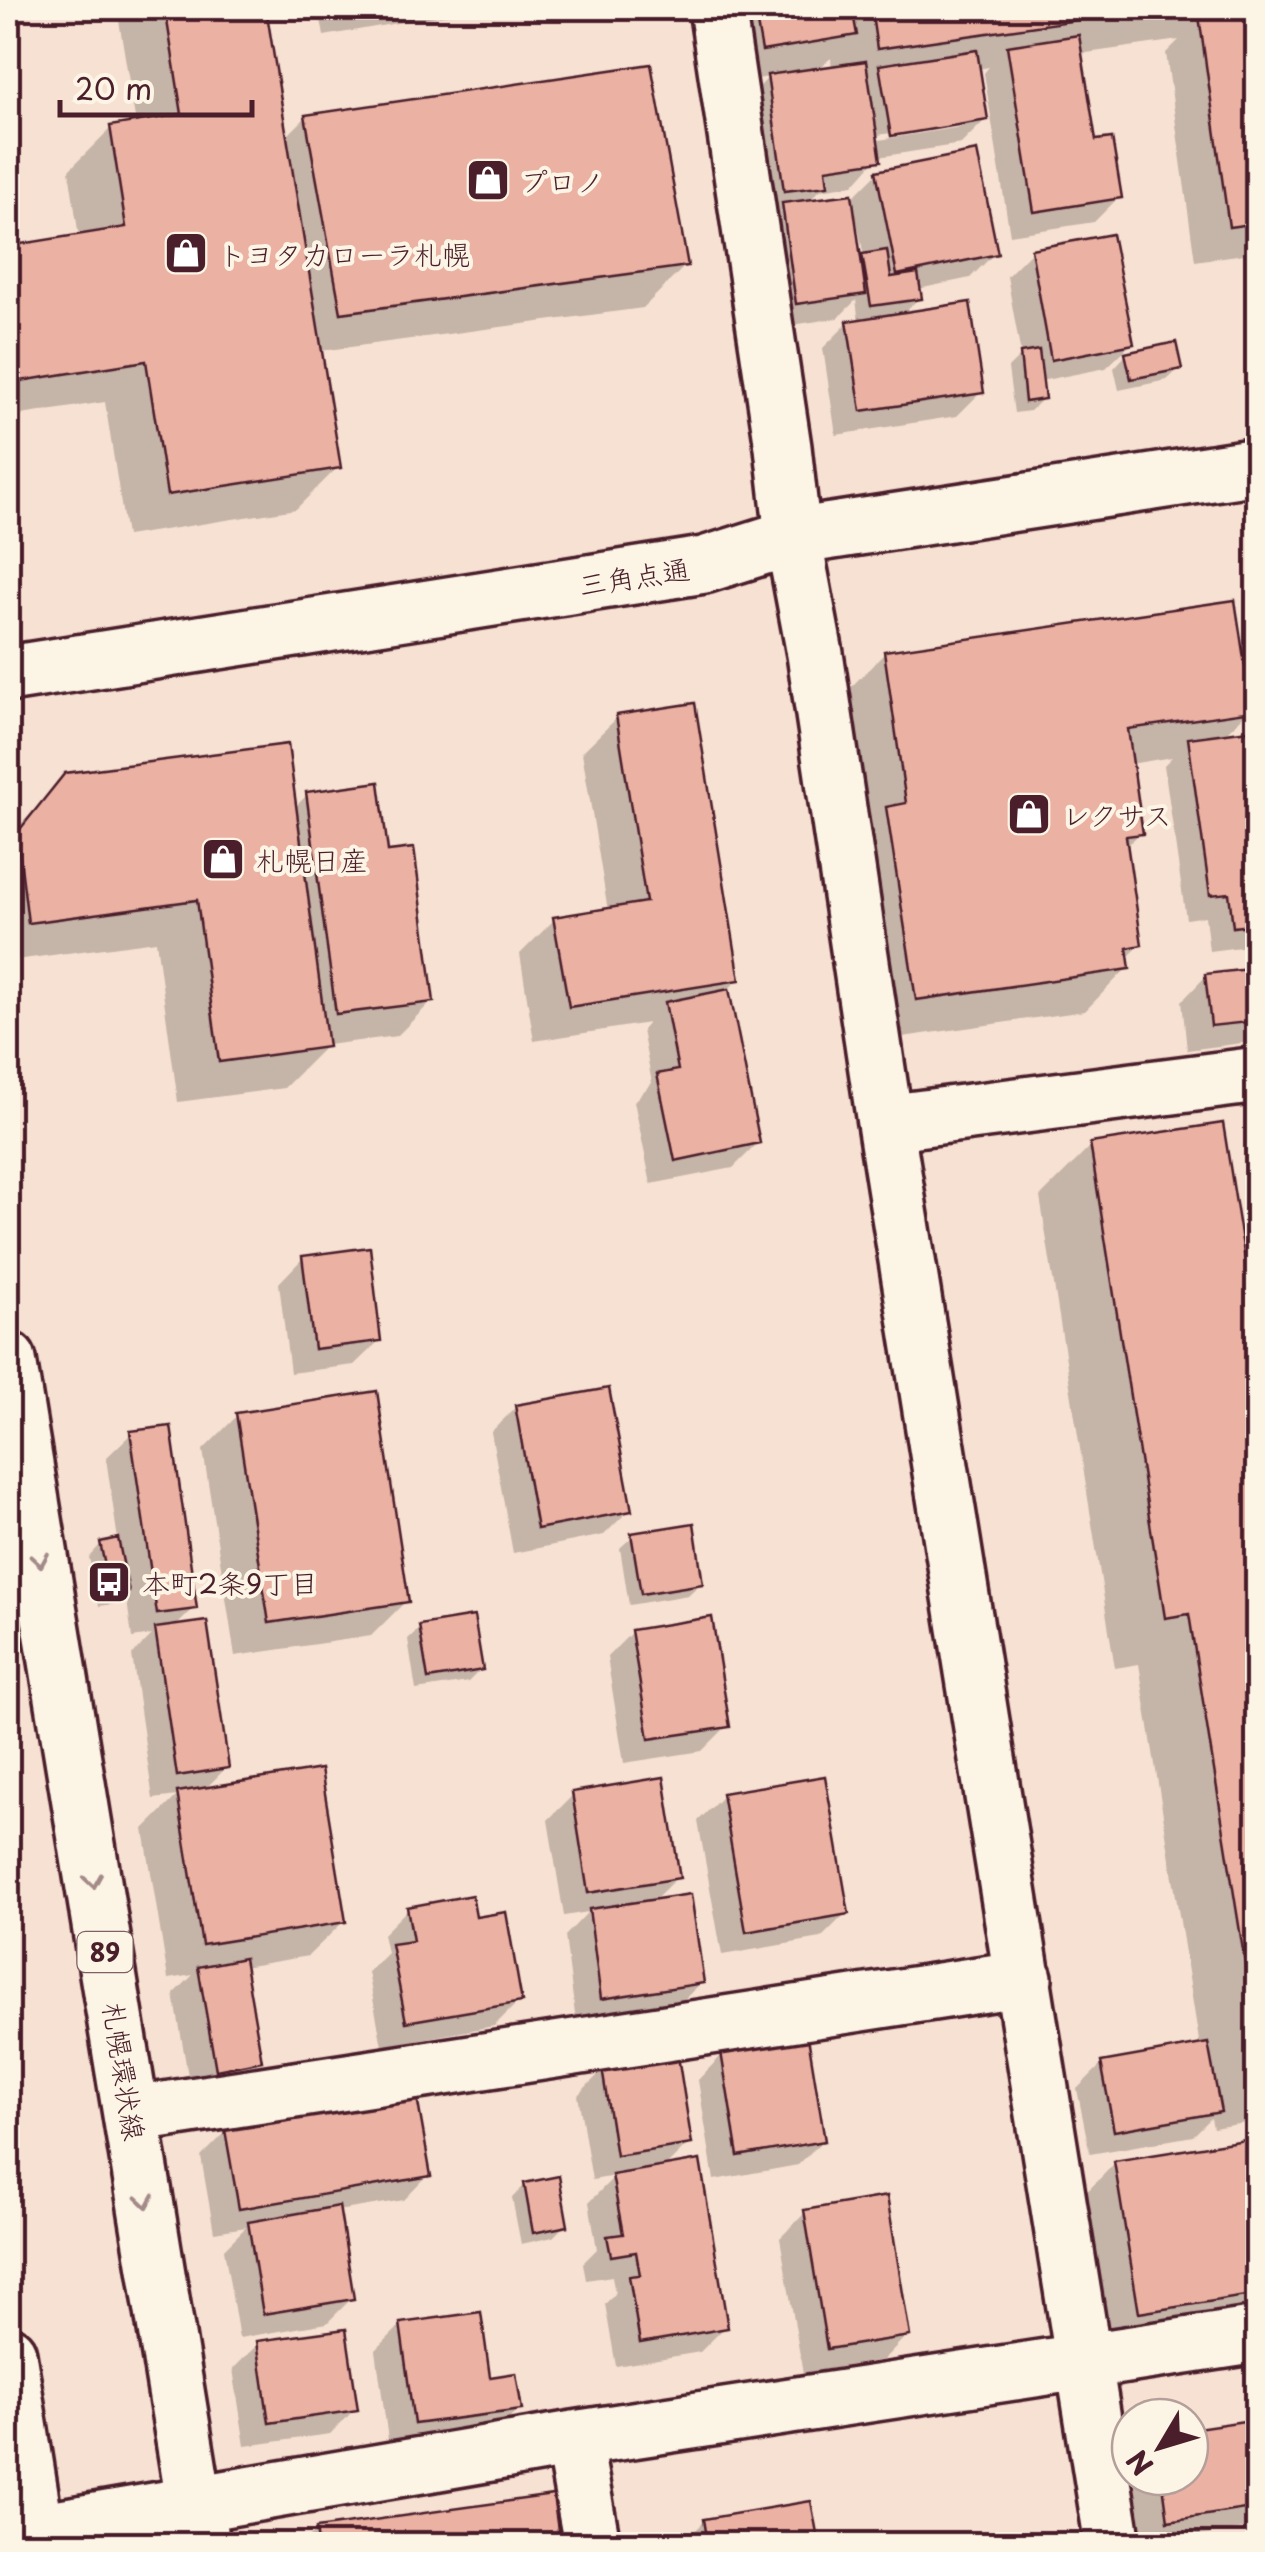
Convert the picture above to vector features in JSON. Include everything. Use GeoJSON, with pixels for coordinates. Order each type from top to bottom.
{"type":"FeatureCollection","features":[{"type":"Feature","properties":{"kind":"street"},"geometry":{"type":"LineString","coordinates":[[717,8],[793,537],[815,654],[885,1122],[1113,2544]]}},
{"type":"Feature","properties":{"kind":"street","name":"三角点通"},"geometry":{"type":"LineString","coordinates":[[8,674],[704,565],[793,537],[1258,466]]}},
{"type":"Feature","properties":{"kind":"street"},"geometry":{"type":"LineString","coordinates":[[885,1122],[1258,1075]]}},
{"type":"Feature","properties":{"kind":"street","name":"札幌環状線"},"geometry":{"type":"LineString","coordinates":[[8,1360],[199,2525]]}},
{"type":"Feature","properties":{"kind":"street"},"geometry":{"type":"LineString","coordinates":[[132,2115],[1024,1978]]}},
{"type":"Feature","properties":{"kind":"street"},"geometry":{"type":"LineString","coordinates":[[8,2354],[27,2537],[199,2525],[573,2439],[1258,2335]]}},
{"type":"Feature","properties":{"kind":"street"},"geometry":{"type":"LineString","coordinates":[[573,2439],[592,2544]]}},
{"type":"Feature","properties":{"kind":"building"},"geometry":{"type":"Polygon","coordinates":[[[165,8],[266,8],[341,468],[167,495],[146,361],[8,383],[8,246],[126,227],[110,126],[182,114],[165,8]]]}},
{"type":"Feature","properties":{"kind":"building"},"geometry":{"type":"Polygon","coordinates":[[[754,8],[852,8],[857,35],[762,51],[754,8]]]}},
{"type":"Feature","properties":{"kind":"building"},"geometry":{"type":"Polygon","coordinates":[[[871,8],[1160,8],[877,49],[871,8]]]}},
{"type":"Feature","properties":{"kind":"building"},"geometry":{"type":"Polygon","coordinates":[[[1258,8],[1258,223],[1229,227],[1199,16],[1258,8]]]}},
{"type":"Feature","properties":{"kind":"building"},"geometry":{"type":"Polygon","coordinates":[[[1079,35],[1096,140],[1112,138],[1122,198],[1034,212],[1007,46],[1079,35]]]}},
{"type":"Feature","properties":{"kind":"building"},"geometry":{"type":"Polygon","coordinates":[[[977,50],[988,120],[891,136],[879,65],[977,50]]]}},
{"type":"Feature","properties":{"kind":"building"},"geometry":{"type":"Polygon","coordinates":[[[866,61],[881,161],[826,169],[828,186],[784,191],[767,75],[866,61]]]}},
{"type":"Feature","properties":{"kind":"building"},"geometry":{"type":"Polygon","coordinates":[[[651,64],[688,266],[341,313],[305,115],[651,64]]]}},
{"type":"Feature","properties":{"kind":"building"},"geometry":{"type":"Polygon","coordinates":[[[977,151],[998,254],[897,275],[876,171],[977,151]]]}},
{"type":"Feature","properties":{"kind":"building"},"geometry":{"type":"Polygon","coordinates":[[[852,194],[866,294],[796,304],[782,203],[852,194]]]}},
{"type":"Feature","properties":{"kind":"building"},"geometry":{"type":"Polygon","coordinates":[[[1112,234],[1134,344],[1051,360],[1031,249],[1112,234]]]}},
{"type":"Feature","properties":{"kind":"building"},"geometry":{"type":"Polygon","coordinates":[[[887,250],[891,277],[918,273],[922,299],[871,306],[862,254],[887,250]]]}},
{"type":"Feature","properties":{"kind":"building"},"geometry":{"type":"Polygon","coordinates":[[[970,302],[984,393],[861,411],[847,321],[970,302]]]}},
{"type":"Feature","properties":{"kind":"building"},"geometry":{"type":"Polygon","coordinates":[[[1176,342],[1182,369],[1131,379],[1125,353],[1176,342]]]}},
{"type":"Feature","properties":{"kind":"building"},"geometry":{"type":"Polygon","coordinates":[[[1039,350],[1045,399],[1025,402],[1020,353],[1039,350]]]}},
{"type":"Feature","properties":{"kind":"building"},"geometry":{"type":"Polygon","coordinates":[[[1235,600],[1252,711],[1128,729],[1143,834],[1126,836],[1142,945],[1127,948],[1130,969],[916,1000],[886,807],[906,803],[884,651],[1235,600]]]}},
{"type":"Feature","properties":{"kind":"building"},"geometry":{"type":"Polygon","coordinates":[[[695,703],[740,980],[569,1007],[553,917],[646,902],[616,715],[695,703]]]}},
{"type":"Feature","properties":{"kind":"building"},"geometry":{"type":"Polygon","coordinates":[[[1249,730],[1258,791],[1258,924],[1233,927],[1229,893],[1210,895],[1188,738],[1249,730]]]}},
{"type":"Feature","properties":{"kind":"building"},"geometry":{"type":"Polygon","coordinates":[[[288,744],[328,1047],[219,1062],[197,900],[28,923],[17,833],[65,773],[288,744]]]}},
{"type":"Feature","properties":{"kind":"building"},"geometry":{"type":"Polygon","coordinates":[[[379,782],[388,851],[414,848],[434,1002],[336,1014],[306,792],[379,782]]]}},
{"type":"Feature","properties":{"kind":"building"},"geometry":{"type":"Polygon","coordinates":[[[1258,968],[1258,1021],[1211,1026],[1205,974],[1258,968]]]}},
{"type":"Feature","properties":{"kind":"building"},"geometry":{"type":"Polygon","coordinates":[[[729,989],[760,1143],[675,1161],[657,1074],[678,1070],[665,1002],[729,989]]]}},
{"type":"Feature","properties":{"kind":"building"},"geometry":{"type":"Polygon","coordinates":[[[1223,1123],[1258,1340],[1258,2044],[1189,1614],[1165,1618],[1090,1143],[1223,1123]]]}},
{"type":"Feature","properties":{"kind":"building"},"geometry":{"type":"Polygon","coordinates":[[[370,1247],[381,1341],[314,1349],[302,1256],[370,1247]]]}},
{"type":"Feature","properties":{"kind":"building"},"geometry":{"type":"Polygon","coordinates":[[[609,1388],[632,1511],[537,1529],[515,1405],[609,1388]]]}},
{"type":"Feature","properties":{"kind":"building"},"geometry":{"type":"Polygon","coordinates":[[[377,1391],[409,1602],[269,1623],[236,1413],[377,1391]]]}},
{"type":"Feature","properties":{"kind":"building"},"geometry":{"type":"Polygon","coordinates":[[[171,1426],[197,1609],[157,1614],[130,1431],[171,1426]]]}},
{"type":"Feature","properties":{"kind":"building"},"geometry":{"type":"Polygon","coordinates":[[[694,1523],[703,1584],[641,1594],[631,1533],[694,1523]]]}},
{"type":"Feature","properties":{"kind":"building"},"geometry":{"type":"Polygon","coordinates":[[[118,1538],[129,1592],[111,1595],[100,1542],[118,1538]]]}},
{"type":"Feature","properties":{"kind":"building"},"geometry":{"type":"Polygon","coordinates":[[[474,1616],[483,1670],[428,1679],[419,1625],[474,1616]]]}},
{"type":"Feature","properties":{"kind":"building"},"geometry":{"type":"Polygon","coordinates":[[[712,1617],[730,1727],[649,1739],[631,1630],[712,1617]]]}},
{"type":"Feature","properties":{"kind":"building"},"geometry":{"type":"Polygon","coordinates":[[[207,1621],[229,1768],[177,1776],[155,1628],[207,1621]]]}},
{"type":"Feature","properties":{"kind":"building"},"geometry":{"type":"Polygon","coordinates":[[[321,1769],[346,1922],[202,1945],[177,1792],[321,1769]]]}},
{"type":"Feature","properties":{"kind":"building"},"geometry":{"type":"Polygon","coordinates":[[[825,1776],[849,1914],[746,1932],[722,1793],[825,1776]]]}},
{"type":"Feature","properties":{"kind":"building"},"geometry":{"type":"Polygon","coordinates":[[[664,1777],[680,1878],[588,1893],[572,1792],[664,1777]]]}},
{"type":"Feature","properties":{"kind":"building"},"geometry":{"type":"Polygon","coordinates":[[[691,1894],[704,1983],[601,1999],[589,1909],[691,1894]]]}},
{"type":"Feature","properties":{"kind":"building"},"geometry":{"type":"Polygon","coordinates":[[[472,1895],[476,1917],[506,1912],[522,2002],[406,2022],[391,1944],[413,1941],[407,1907],[472,1895]]]}},
{"type":"Feature","properties":{"kind":"building"},"geometry":{"type":"Polygon","coordinates":[[[244,1958],[262,2061],[216,2070],[198,1967],[244,1958]]]}},
{"type":"Feature","properties":{"kind":"building"},"geometry":{"type":"Polygon","coordinates":[[[808,2037],[825,2141],[738,2156],[721,2052],[808,2037]]]}},
{"type":"Feature","properties":{"kind":"building"},"geometry":{"type":"Polygon","coordinates":[[[1208,2043],[1221,2112],[1114,2131],[1101,2062],[1208,2043]]]}},
{"type":"Feature","properties":{"kind":"building"},"geometry":{"type":"Polygon","coordinates":[[[678,2056],[692,2144],[616,2156],[602,2068],[678,2056]]]}},
{"type":"Feature","properties":{"kind":"building"},"geometry":{"type":"Polygon","coordinates":[[[417,2097],[431,2176],[239,2209],[225,2130],[417,2097]]]}},
{"type":"Feature","properties":{"kind":"building"},"geometry":{"type":"Polygon","coordinates":[[[1258,2138],[1258,2294],[1139,2313],[1114,2161],[1258,2138]]]}},
{"type":"Feature","properties":{"kind":"building"},"geometry":{"type":"Polygon","coordinates":[[[700,2160],[728,2328],[640,2343],[629,2276],[640,2275],[636,2252],[611,2256],[607,2236],[623,2234],[612,2175],[700,2160]]]}},
{"type":"Feature","properties":{"kind":"building"},"geometry":{"type":"Polygon","coordinates":[[[559,2176],[568,2226],[533,2233],[524,2183],[559,2176]]]}},
{"type":"Feature","properties":{"kind":"building"},"geometry":{"type":"Polygon","coordinates":[[[887,2196],[910,2336],[827,2349],[804,2210],[887,2196]]]}},
{"type":"Feature","properties":{"kind":"building"},"geometry":{"type":"Polygon","coordinates":[[[339,2206],[354,2299],[263,2314],[248,2222],[339,2206]]]}},
{"type":"Feature","properties":{"kind":"building"},"geometry":{"type":"Polygon","coordinates":[[[481,2312],[490,2377],[516,2373],[522,2410],[414,2424],[400,2323],[481,2312]]]}},
{"type":"Feature","properties":{"kind":"building"},"geometry":{"type":"Polygon","coordinates":[[[346,2329],[358,2410],[269,2423],[257,2341],[346,2329]]]}},
{"type":"Feature","properties":{"kind":"building"},"geometry":{"type":"Polygon","coordinates":[[[1258,2419],[1258,2507],[1168,2521],[1165,2497],[1210,2497],[1210,2426],[1258,2419]]]}},
{"type":"Feature","properties":{"kind":"building"},"geometry":{"type":"Polygon","coordinates":[[[553,2495],[560,2544],[318,2544],[316,2528],[553,2495]]]}},
{"type":"Feature","properties":{"kind":"building"},"geometry":{"type":"Polygon","coordinates":[[[811,2501],[819,2544],[708,2544],[704,2519],[811,2501]]]}},
{"type":"Feature","properties":{"kind":"place","name":"プロノ"},"geometry":{"type":"Point","coordinates":[488,180]}},
{"type":"Feature","properties":{"kind":"place","name":"トヨタカローラ札幌"},"geometry":{"type":"Point","coordinates":[186,253]}},
{"type":"Feature","properties":{"kind":"place","name":"レクサス"},"geometry":{"type":"Point","coordinates":[1029,814]}},
{"type":"Feature","properties":{"kind":"place","name":"札幌日産"},"geometry":{"type":"Point","coordinates":[223,859]}},
{"type":"Feature","properties":{"kind":"place","name":"本町2条9丁目"},"geometry":{"type":"Point","coordinates":[109,1582]}}]}
